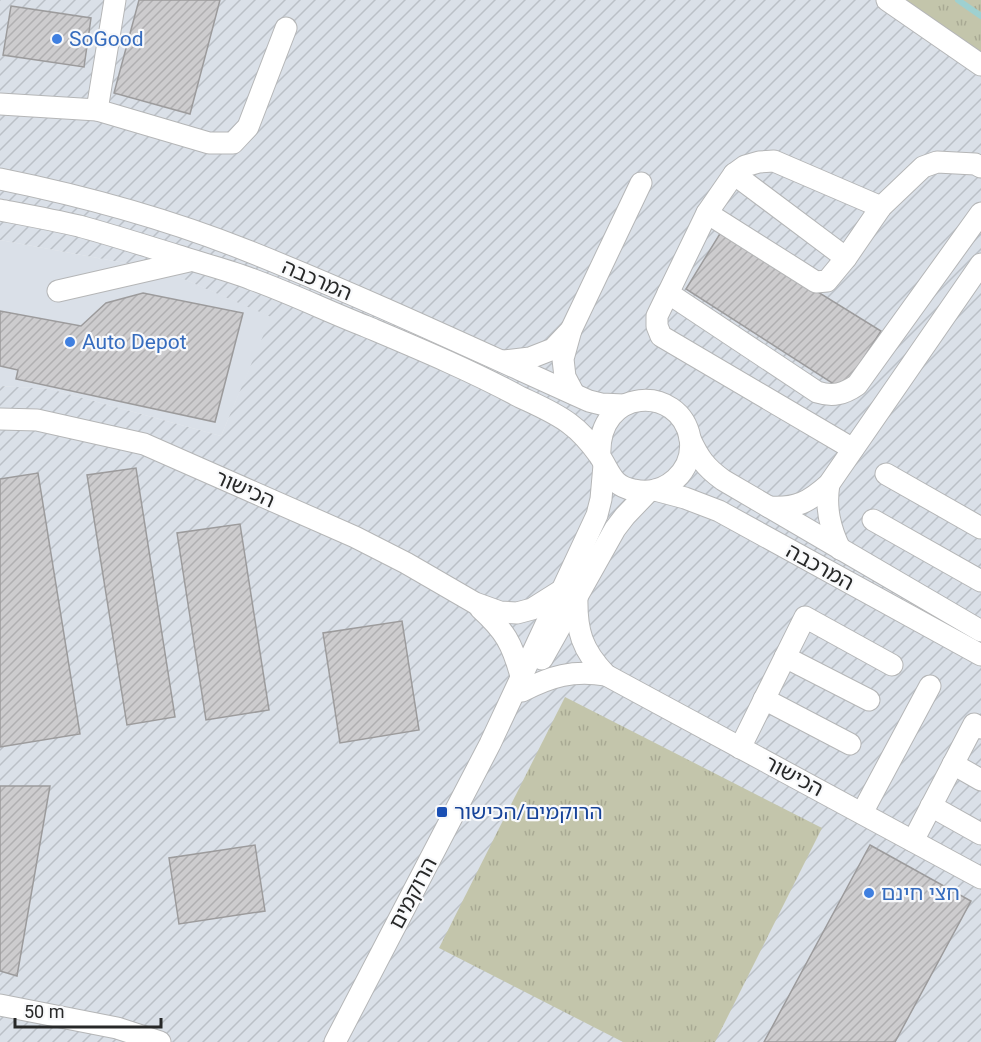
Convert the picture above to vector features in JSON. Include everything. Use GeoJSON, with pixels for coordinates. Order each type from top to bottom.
{"type":"FeatureCollection","features":[{"type":"Feature","properties":{"kind":"street"},"geometry":{"type":"LineString","coordinates":[[97,110],[115,0]]}},
{"type":"Feature","properties":{"kind":"street"},"geometry":{"type":"LineString","coordinates":[[887,0],[981,65]]}},
{"type":"Feature","properties":{"kind":"street"},"geometry":{"type":"LineString","coordinates":[[0,104],[97,110],[209,143],[233,143],[248,127],[286,28]]}},
{"type":"Feature","properties":{"kind":"street"},"geometry":{"type":"LineString","coordinates":[[854,449],[661,336],[657,326],[657,316],[706,213],[734,174],[745,166],[774,161],[881,207]]}},
{"type":"Feature","properties":{"kind":"street"},"geometry":{"type":"LineString","coordinates":[[706,213],[816,282],[827,281],[881,207],[923,167],[937,162],[975,164],[981,167]]}},
{"type":"Feature","properties":{"kind":"street"},"geometry":{"type":"LineString","coordinates":[[734,174],[846,258]]}},
{"type":"Feature","properties":{"kind":"street","name":"המרכבה"},"geometry":{"type":"LineString","coordinates":[[0,179],[42,187],[155,219],[247,250],[574,394],[601,404],[624,405]]}},
{"type":"Feature","properties":{"kind":"street"},"geometry":{"type":"LineString","coordinates":[[574,394],[564,377],[563,359],[571,330],[641,183]]}},
{"type":"Feature","properties":{"kind":"street","name":"המרכבה"},"geometry":{"type":"LineString","coordinates":[[0,210],[78,226],[251,279],[457,366],[570,424],[583,436],[602,461]]}},
{"type":"Feature","properties":{"kind":"street"},"geometry":{"type":"LineString","coordinates":[[668,293],[817,392],[829,396],[841,394],[857,385],[981,213]]}},
{"type":"Feature","properties":{"kind":"street"},"geometry":{"type":"LineString","coordinates":[[58,291],[192,261]]}},
{"type":"Feature","properties":{"kind":"street"},"geometry":{"type":"LineString","coordinates":[[769,507],[787,508],[801,504],[817,495],[829,484],[981,264]]}},
{"type":"Feature","properties":{"kind":"street"},"geometry":{"type":"LineString","coordinates":[[502,361],[530,358],[554,349],[571,330]]}},
{"type":"Feature","properties":{"kind":"street"},"geometry":{"type":"LineString","coordinates":[[638,401],[652,401],[665,405],[681,419],[690,439],[690,453],[686,467],[676,479],[663,488],[652,491],[632,490],[618,483],[607,472],[602,461],[599,442],[604,426],[613,413],[624,405],[638,401]]}},
{"type":"Feature","properties":{"kind":"street","name":"הכישור"},"geometry":{"type":"LineString","coordinates":[[0,418],[37,420],[144,444],[355,537],[475,603],[500,612],[517,613],[532,609],[569,593],[584,646],[591,659],[606,675],[981,878]]}},
{"type":"Feature","properties":{"kind":"street","name":"המרכבה"},"geometry":{"type":"LineString","coordinates":[[690,439],[708,469],[723,480],[981,631]]}},
{"type":"Feature","properties":{"kind":"street","name":"הרוקמים"},"geometry":{"type":"LineString","coordinates":[[335,1042],[522,684],[555,637],[597,515],[601,499],[602,461]]}},
{"type":"Feature","properties":{"kind":"street"},"geometry":{"type":"LineString","coordinates":[[886,474],[981,528]]}},
{"type":"Feature","properties":{"kind":"street"},"geometry":{"type":"LineString","coordinates":[[829,484],[828,519],[840,549]]}},
{"type":"Feature","properties":{"kind":"street","name":"המרכבה"},"geometry":{"type":"LineString","coordinates":[[652,491],[685,498],[719,511],[981,656]]}},
{"type":"Feature","properties":{"kind":"street","name":"הרוקמים"},"geometry":{"type":"LineString","coordinates":[[569,593],[625,516],[652,491]]}},
{"type":"Feature","properties":{"kind":"street"},"geometry":{"type":"LineString","coordinates":[[873,520],[981,580]]}},
{"type":"Feature","properties":{"kind":"street","name":"הכישור"},"geometry":{"type":"LineString","coordinates":[[475,603],[494,621],[515,651],[522,684],[579,672],[606,675]]}},
{"type":"Feature","properties":{"kind":"street"},"geometry":{"type":"LineString","coordinates":[[740,748],[805,617],[892,665]]}},
{"type":"Feature","properties":{"kind":"street"},"geometry":{"type":"LineString","coordinates":[[785,657],[869,700]]}},
{"type":"Feature","properties":{"kind":"street"},"geometry":{"type":"LineString","coordinates":[[862,813],[930,686]]}},
{"type":"Feature","properties":{"kind":"street"},"geometry":{"type":"LineString","coordinates":[[764,699],[850,744]]}},
{"type":"Feature","properties":{"kind":"street"},"geometry":{"type":"LineString","coordinates":[[913,841],[974,724],[981,728]]}},
{"type":"Feature","properties":{"kind":"street"},"geometry":{"type":"LineString","coordinates":[[953,764],[981,780]]}},
{"type":"Feature","properties":{"kind":"street"},"geometry":{"type":"LineString","coordinates":[[931,806],[981,834]]}},
{"type":"Feature","properties":{"kind":"street"},"geometry":{"type":"LineString","coordinates":[[0,1005],[117,1028],[160,1042]]}},
{"type":"Feature","properties":{"kind":"shaded area"},"geometry":{"type":"Polygon","coordinates":[[[0,0],[899,0],[981,57],[981,1042],[0,1042],[0,386],[50,389],[221,436],[271,317],[163,270],[0,240],[0,0]]]}},
{"type":"Feature","properties":{"kind":"shaded area"},"geometry":{"type":"Polygon","coordinates":[[[0,240],[163,270],[272,317],[221,436],[50,389],[0,386],[0,240]]]}},
{"type":"Feature","properties":{"kind":"green space"},"geometry":{"type":"Polygon","coordinates":[[[904,0],[981,0],[981,52],[904,0]]]}},
{"type":"Feature","properties":{"kind":"green space"},"geometry":{"type":"Polygon","coordinates":[[[565,697],[822,828],[715,1042],[623,1042],[439,948],[565,697]]]}},
{"type":"Feature","properties":{"kind":"building"},"geometry":{"type":"Polygon","coordinates":[[[139,0],[220,0],[190,114],[114,93],[139,0]]]}},
{"type":"Feature","properties":{"kind":"building"},"geometry":{"type":"Polygon","coordinates":[[[11,6],[91,18],[84,67],[3,55],[11,6]]]}},
{"type":"Feature","properties":{"kind":"building"},"geometry":{"type":"Polygon","coordinates":[[[721,232],[881,331],[843,390],[686,289],[721,232]]]}},
{"type":"Feature","properties":{"kind":"building"},"geometry":{"type":"Polygon","coordinates":[[[143,293],[243,313],[215,422],[16,379],[18,370],[0,366],[0,311],[81,326],[106,303],[143,293]]]}},
{"type":"Feature","properties":{"kind":"building"},"geometry":{"type":"Polygon","coordinates":[[[136,468],[175,717],[127,725],[87,475],[136,468]]]}},
{"type":"Feature","properties":{"kind":"building"},"geometry":{"type":"Polygon","coordinates":[[[38,473],[80,734],[0,747],[0,479],[38,473]]]}},
{"type":"Feature","properties":{"kind":"building"},"geometry":{"type":"Polygon","coordinates":[[[240,524],[269,710],[206,720],[177,533],[240,524]]]}},
{"type":"Feature","properties":{"kind":"building"},"geometry":{"type":"Polygon","coordinates":[[[402,621],[419,730],[340,743],[323,633],[402,621]]]}},
{"type":"Feature","properties":{"kind":"building"},"geometry":{"type":"Polygon","coordinates":[[[0,786],[50,786],[17,976],[0,971],[0,786]]]}},
{"type":"Feature","properties":{"kind":"building"},"geometry":{"type":"Polygon","coordinates":[[[255,845],[265,911],[179,924],[169,858],[255,845]]]}},
{"type":"Feature","properties":{"kind":"building"},"geometry":{"type":"Polygon","coordinates":[[[870,845],[971,901],[895,1042],[764,1042],[870,845]]]}},
{"type":"Feature","properties":{"kind":"waterway"},"geometry":{"type":"LineString","coordinates":[[958,0],[981,16]]}},
{"type":"Feature","properties":{"kind":"place","name":"SoGood"},"geometry":{"type":"Point","coordinates":[57,39]}},
{"type":"Feature","properties":{"kind":"place","name":"Auto Depot"},"geometry":{"type":"Point","coordinates":[70,342]}},
{"type":"Feature","properties":{"kind":"place","name":"הרוקמים/הכישור"},"geometry":{"type":"Point","coordinates":[442,812]}},
{"type":"Feature","properties":{"kind":"place","name":"חצי חינם"},"geometry":{"type":"Point","coordinates":[869,893]}}]}
